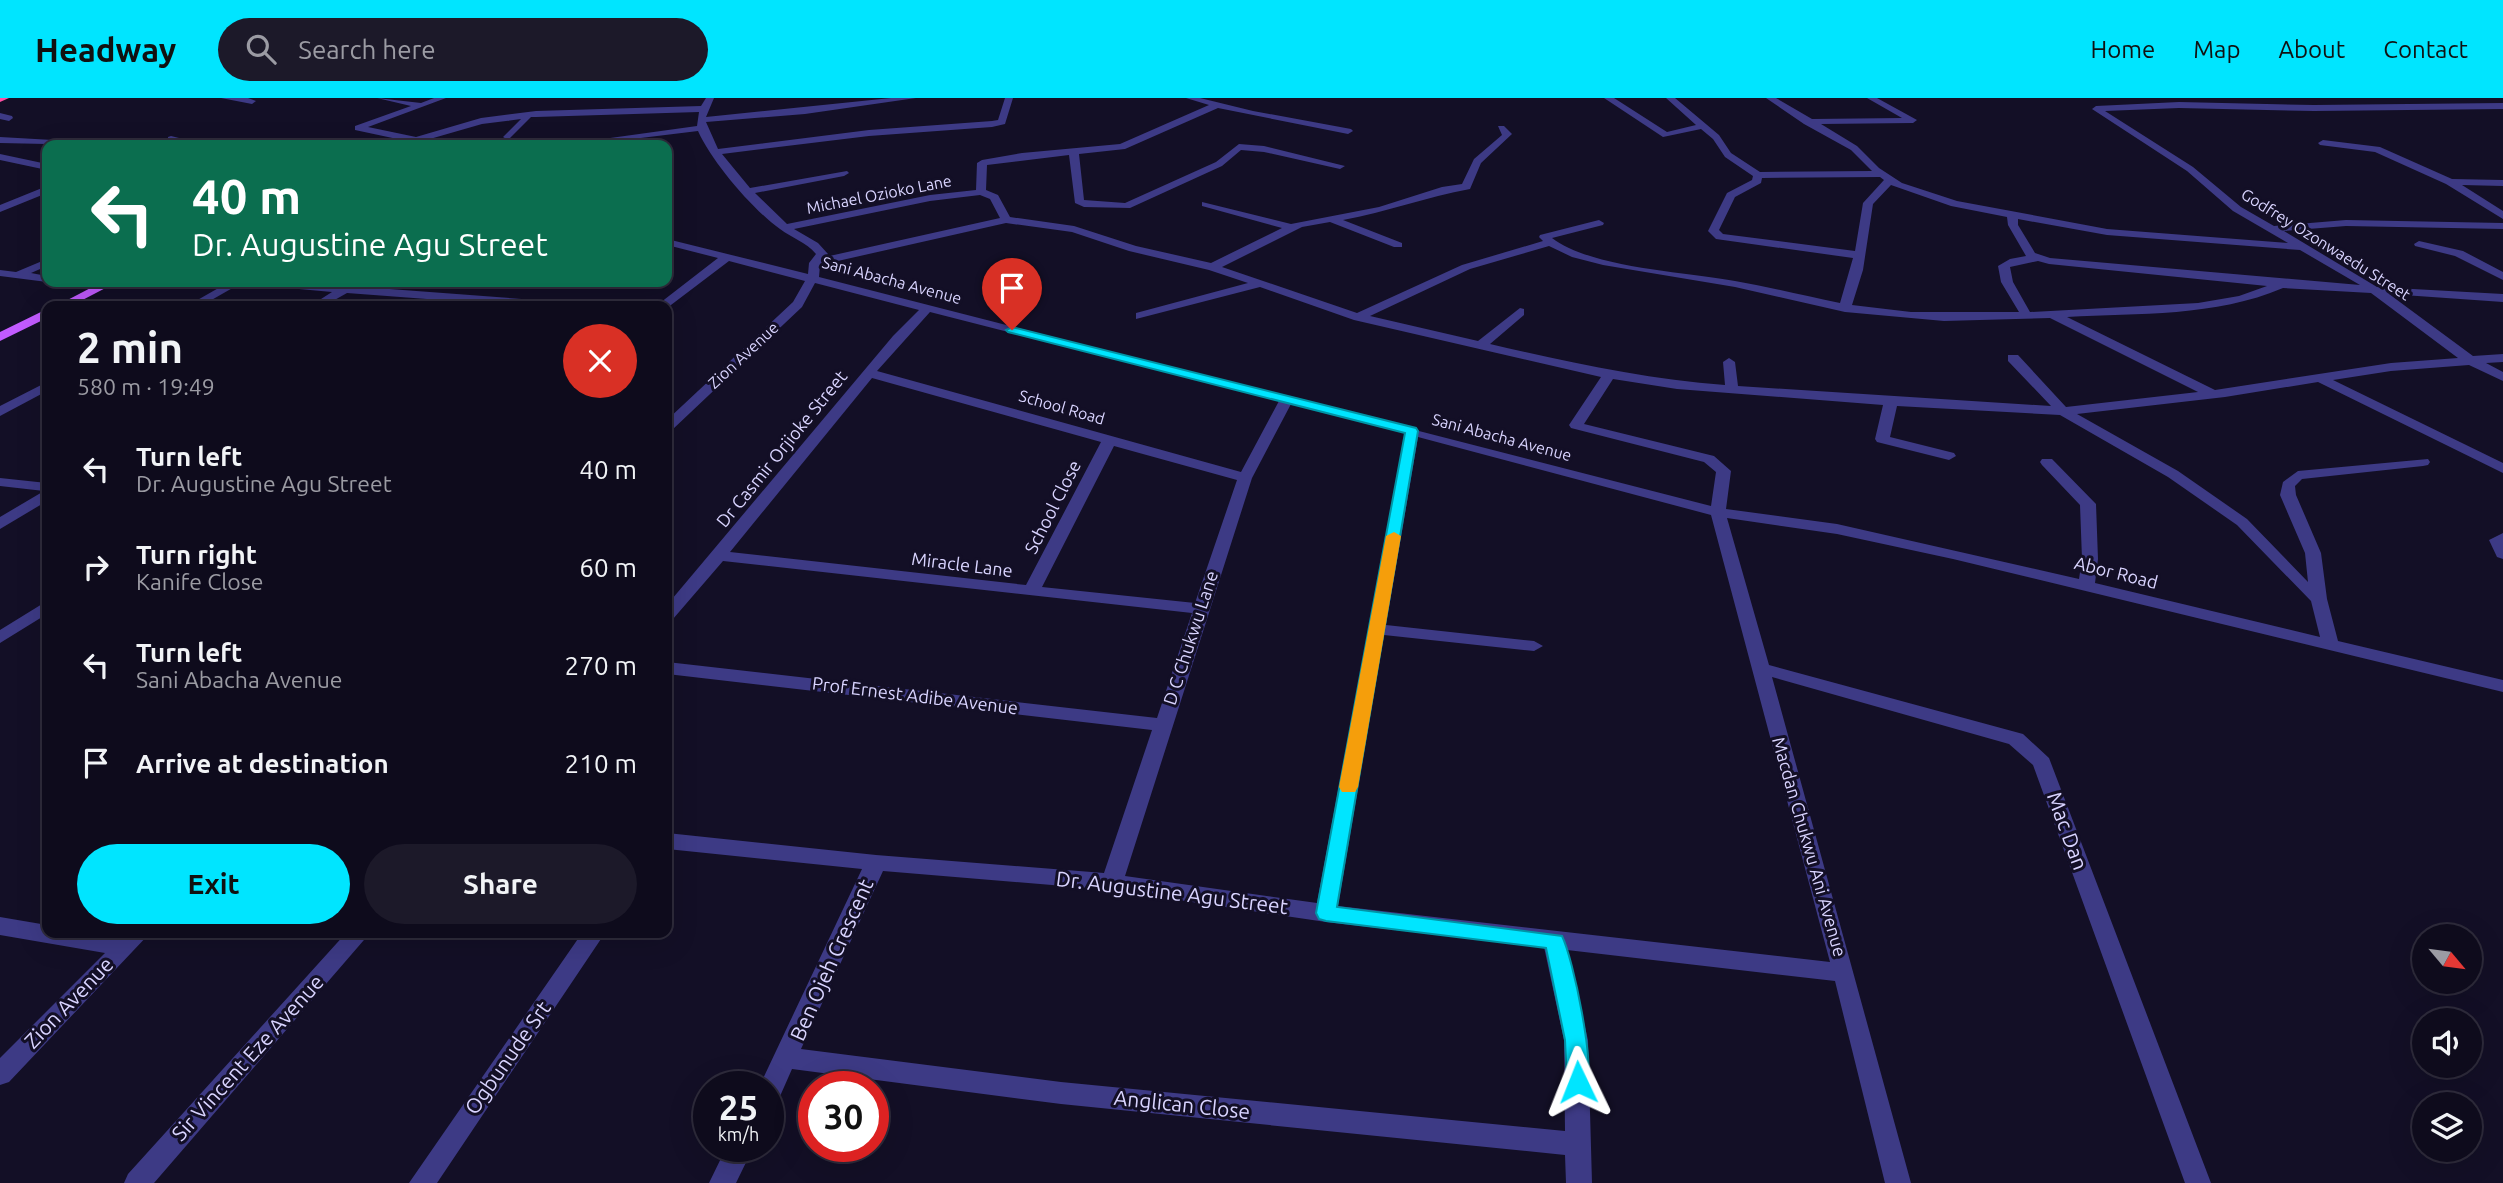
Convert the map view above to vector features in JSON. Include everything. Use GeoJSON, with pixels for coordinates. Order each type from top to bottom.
{"type":"FeatureCollection","features":[{"type":"Feature","properties":{"kind":"main road"},"geometry":{"type":"LineString","coordinates":[[72,301],[101,287]]}},
{"type":"Feature","properties":{"kind":"main road"},"geometry":{"type":"LineString","coordinates":[[0,337],[42,316]]}},
{"type":"Feature","properties":{"kind":"street"},"geometry":{"type":"LineString","coordinates":[[225,98],[252,101]]}},
{"type":"Feature","properties":{"kind":"street"},"geometry":{"type":"LineString","coordinates":[[381,98],[423,105]]}},
{"type":"Feature","properties":{"kind":"street"},"geometry":{"type":"LineString","coordinates":[[442,98],[358,128],[416,140],[481,121],[573,113],[702,119]]}},
{"type":"Feature","properties":{"kind":"street"},"geometry":{"type":"LineString","coordinates":[[710,98],[702,119],[716,152],[784,228],[821,251],[814,270]]}},
{"type":"Feature","properties":{"kind":"street"},"geometry":{"type":"LineString","coordinates":[[608,139],[702,119],[855,106],[912,98]]}},
{"type":"Feature","properties":{"kind":"street"},"geometry":{"type":"LineString","coordinates":[[716,152],[866,129],[955,128],[1002,122],[1009,98]]}},
{"type":"Feature","properties":{"kind":"street"},"geometry":{"type":"LineString","coordinates":[[1190,98],[1348,131]]}},
{"type":"Feature","properties":{"kind":"street"},"geometry":{"type":"LineString","coordinates":[[1608,98],[1666,135],[1703,126]]}},
{"type":"Feature","properties":{"kind":"street"},"geometry":{"type":"LineString","coordinates":[[1672,98],[1716,137],[1728,155],[1758,175],[1885,177]]}},
{"type":"Feature","properties":{"kind":"street"},"geometry":{"type":"LineString","coordinates":[[1672,98],[1685,98]]}},
{"type":"Feature","properties":{"kind":"street"},"geometry":{"type":"LineString","coordinates":[[1770,98],[1854,148],[1885,177],[1908,190],[1955,204],[2107,232],[2300,247]]}},
{"type":"Feature","properties":{"kind":"street"},"geometry":{"type":"LineString","coordinates":[[1807,122],[1913,120],[1871,98]]}},
{"type":"Feature","properties":{"kind":"street"},"geometry":{"type":"LineString","coordinates":[[2168,98],[2179,105],[2314,108],[2503,106]]}},
{"type":"Feature","properties":{"kind":"street"},"geometry":{"type":"LineString","coordinates":[[563,120],[592,101]]}},
{"type":"Feature","properties":{"kind":"street"},"geometry":{"type":"LineString","coordinates":[[1006,220],[994,197],[981,192],[982,163],[1022,156],[1122,147],[1217,105]]}},
{"type":"Feature","properties":{"kind":"street","name":"Godfrey Ozonwaedu Street"},"geometry":{"type":"LineString","coordinates":[[2179,105],[2096,108],[2098,112],[2190,169],[2237,209],[2375,291],[2468,359],[2503,377]]}},
{"type":"Feature","properties":{"kind":"street"},"geometry":{"type":"LineString","coordinates":[[855,106],[859,116]]}},
{"type":"Feature","properties":{"kind":"street"},"geometry":{"type":"LineString","coordinates":[[508,137],[527,118],[522,117]]}},
{"type":"Feature","properties":{"kind":"street"},"geometry":{"type":"LineString","coordinates":[[1212,267],[1290,227],[1381,210],[1446,189],[1466,187],[1470,168],[1491,147],[1503,141],[1507,134],[1501,128]]}},
{"type":"Feature","properties":{"kind":"street"},"geometry":{"type":"LineString","coordinates":[[171,139],[175,140]]}},
{"type":"Feature","properties":{"kind":"street"},"geometry":{"type":"LineString","coordinates":[[0,140],[42,142]]}},
{"type":"Feature","properties":{"kind":"street"},"geometry":{"type":"LineString","coordinates":[[2323,143],[2377,149],[2450,182],[2503,216]]}},
{"type":"Feature","properties":{"kind":"street"},"geometry":{"type":"LineString","coordinates":[[1074,153],[1074,175],[1079,201],[1084,204],[1126,206],[1219,164],[1239,147],[1264,149],[1340,166]]}},
{"type":"Feature","properties":{"kind":"street"},"geometry":{"type":"LineString","coordinates":[[0,157],[42,166]]}},
{"type":"Feature","properties":{"kind":"street"},"geometry":{"type":"LineString","coordinates":[[749,191],[844,173]]}},
{"type":"Feature","properties":{"kind":"street"},"geometry":{"type":"LineString","coordinates":[[1758,175],[1757,181],[1731,195],[1713,231],[1720,237],[1859,256]]}},
{"type":"Feature","properties":{"kind":"street"},"geometry":{"type":"LineString","coordinates":[[1845,307],[1859,256],[1868,203],[1885,177]]}},
{"type":"Feature","properties":{"kind":"street"},"geometry":{"type":"LineString","coordinates":[[2450,182],[2503,183]]}},
{"type":"Feature","properties":{"kind":"street"},"geometry":{"type":"LineString","coordinates":[[1876,192],[1908,190]]}},
{"type":"Feature","properties":{"kind":"street"},"geometry":{"type":"LineString","coordinates":[[0,209],[42,191]]}},
{"type":"Feature","properties":{"kind":"street","name":"Michael Ozioko Lane"},"geometry":{"type":"LineString","coordinates":[[784,228],[930,198],[981,192]]}},
{"type":"Feature","properties":{"kind":"street"},"geometry":{"type":"LineString","coordinates":[[1206,204],[1290,227]]}},
{"type":"Feature","properties":{"kind":"street"},"geometry":{"type":"LineString","coordinates":[[2012,216],[2017,232],[2031,255],[2037,258],[2088,266],[2282,284],[2503,298]]}},
{"type":"Feature","properties":{"kind":"street"},"geometry":{"type":"LineString","coordinates":[[1330,218],[1398,245]]}},
{"type":"Feature","properties":{"kind":"street"},"geometry":{"type":"LineString","coordinates":[[814,270],[1006,220],[1074,229],[1120,245],[1212,267],[1358,317],[1609,375],[1677,385],[2063,411],[2212,394],[2468,359],[2503,358]]}},
{"type":"Feature","properties":{"kind":"street"},"geometry":{"type":"LineString","coordinates":[[1548,243],[1544,237],[1549,234],[1599,223]]}},
{"type":"Feature","properties":{"kind":"street"},"geometry":{"type":"LineString","coordinates":[[2274,229],[2346,223],[2503,226]]}},
{"type":"Feature","properties":{"kind":"street","name":"Sani Abacha Avenue"},"geometry":{"type":"LineString","coordinates":[[672,243],[727,257],[814,270],[928,308],[1718,512]]}},
{"type":"Feature","properties":{"kind":"street"},"geometry":{"type":"LineString","coordinates":[[1358,317],[1466,267],[1548,243],[1612,264],[1736,284],[1878,313],[1919,316],[2053,315],[2243,299],[2282,284]]}},
{"type":"Feature","properties":{"kind":"street"},"geometry":{"type":"LineString","coordinates":[[2419,244],[2459,253],[2503,277]]}},
{"type":"Feature","properties":{"kind":"street"},"geometry":{"type":"LineString","coordinates":[[669,301],[727,257]]}},
{"type":"Feature","properties":{"kind":"street"},"geometry":{"type":"LineString","coordinates":[[2027,316],[2007,282],[2004,266],[2006,263],[2037,258]]}},
{"type":"Feature","properties":{"kind":"street"},"geometry":{"type":"LineString","coordinates":[[18,275],[42,264]]}},
{"type":"Feature","properties":{"kind":"street","name":"Zion Avenue"},"geometry":{"type":"LineString","coordinates":[[672,422],[798,304],[814,270]]}},
{"type":"Feature","properties":{"kind":"street"},"geometry":{"type":"LineString","coordinates":[[0,273],[42,278]]}},
{"type":"Feature","properties":{"kind":"street"},"geometry":{"type":"LineString","coordinates":[[1140,316],[1263,283]]}},
{"type":"Feature","properties":{"kind":"street"},"geometry":{"type":"LineString","coordinates":[[202,301],[228,287]]}},
{"type":"Feature","properties":{"kind":"street"},"geometry":{"type":"LineString","coordinates":[[319,287],[498,301]]}},
{"type":"Feature","properties":{"kind":"street"},"geometry":{"type":"LineString","coordinates":[[325,301],[345,289]]}},
{"type":"Feature","properties":{"kind":"street","name":"Dr Casmir Orjioke Street"},"geometry":{"type":"LineString","coordinates":[[672,609],[897,339],[928,308]]}},
{"type":"Feature","properties":{"kind":"street"},"geometry":{"type":"LineString","coordinates":[[1480,346],[1520,312]]}},
{"type":"Feature","properties":{"kind":"street"},"geometry":{"type":"LineString","coordinates":[[2053,315],[2212,394]]}},
{"type":"Feature","properties":{"kind":"street"},"geometry":{"type":"LineString","coordinates":[[2013,358],[2063,411],[2173,474],[2242,522],[2300,583],[2319,599]]}},
{"type":"Feature","properties":{"kind":"street"},"geometry":{"type":"LineString","coordinates":[[1730,362],[1732,389]]}},
{"type":"Feature","properties":{"kind":"street","name":"School Road"},"geometry":{"type":"LineString","coordinates":[[869,373],[1245,478]]}},
{"type":"Feature","properties":{"kind":"street"},"geometry":{"type":"LineString","coordinates":[[1609,375],[1576,425],[1603,435],[1690,453],[1716,463],[1724,471],[1718,512]]}},
{"type":"Feature","properties":{"kind":"street"},"geometry":{"type":"LineString","coordinates":[[2321,379],[2503,469]]}},
{"type":"Feature","properties":{"kind":"street"},"geometry":{"type":"LineString","coordinates":[[0,412],[42,389]]}},
{"type":"Feature","properties":{"kind":"street"},"geometry":{"type":"LineString","coordinates":[[28,397],[42,398]]}},
{"type":"Feature","properties":{"kind":"street","name":"D C Chukwu Lane"},"geometry":{"type":"LineString","coordinates":[[1112,881],[1245,478],[1286,400]]}},
{"type":"Feature","properties":{"kind":"street"},"geometry":{"type":"LineString","coordinates":[[1891,401],[1882,439],[1949,456]]}},
{"type":"Feature","properties":{"kind":"street"},"geometry":{"type":"LineString","coordinates":[[1326,913],[1412,431]]}},
{"type":"Feature","properties":{"kind":"street","name":"School Close"},"geometry":{"type":"LineString","coordinates":[[1031,592],[1110,439]]}},
{"type":"Feature","properties":{"kind":"street"},"geometry":{"type":"LineString","coordinates":[[2047,462],[2088,504],[2090,559],[2087,585]]}},
{"type":"Feature","properties":{"kind":"street"},"geometry":{"type":"LineString","coordinates":[[2331,646],[2319,599],[2313,553],[2288,495],[2288,485],[2298,475],[2423,463]]}},
{"type":"Feature","properties":{"kind":"street"},"geometry":{"type":"LineString","coordinates":[[0,482],[42,486]]}},
{"type":"Feature","properties":{"kind":"street"},"geometry":{"type":"LineString","coordinates":[[0,524],[42,498]]}},
{"type":"Feature","properties":{"kind":"street","name":"Abor Road"},"geometry":{"type":"LineString","coordinates":[[1718,512],[1837,529],[2087,585],[2331,646],[2503,685]]}},
{"type":"Feature","properties":{"kind":"street","name":"Macdan Chukwu Ani Avenue"},"geometry":{"type":"LineString","coordinates":[[1718,512],[1844,973],[1898,1183]]}},
{"type":"Feature","properties":{"kind":"street"},"geometry":{"type":"LineString","coordinates":[[2503,538],[2497,540],[2503,554]]}},
{"type":"Feature","properties":{"kind":"street","name":"Miracle Lane"},"geometry":{"type":"LineString","coordinates":[[719,556],[1201,609]]}},
{"type":"Feature","properties":{"kind":"street"},"geometry":{"type":"LineString","coordinates":[[0,638],[42,609]]}},
{"type":"Feature","properties":{"kind":"street"},"geometry":{"type":"LineString","coordinates":[[1377,629],[1534,646]]}},
{"type":"Feature","properties":{"kind":"street","name":"Mac Dan"},"geometry":{"type":"LineString","coordinates":[[1759,668],[2016,739],[2042,762],[2198,1183]]}},
{"type":"Feature","properties":{"kind":"street","name":"Prof Ernest Adibe Avenue"},"geometry":{"type":"LineString","coordinates":[[672,669],[1162,725]]}},
{"type":"Feature","properties":{"kind":"street","name":"Dr. Augustine Agu Street"},"geometry":{"type":"LineString","coordinates":[[672,842],[876,863],[1112,881],[1326,913],[1844,973]]}},
{"type":"Feature","properties":{"kind":"street","name":"Ben Ojeh Crescent"},"geometry":{"type":"LineString","coordinates":[[780,1071],[876,863]]}},
{"type":"Feature","properties":{"kind":"street"},"geometry":{"type":"LineString","coordinates":[[0,926],[42,930]]}},
{"type":"Feature","properties":{"kind":"street"},"geometry":{"type":"LineString","coordinates":[[113,938],[132,940]]}},
{"type":"Feature","properties":{"kind":"street","name":"Sir Vincent Eze Avenue"},"geometry":{"type":"LineString","coordinates":[[137,1183],[355,938]]}},
{"type":"Feature","properties":{"kind":"street","name":"Ogbunude Srt"},"geometry":{"type":"LineString","coordinates":[[422,1183],[591,938]]}},
{"type":"Feature","properties":{"kind":"street","name":"Zion Avenue"},"geometry":{"type":"LineString","coordinates":[[0,1074],[132,940]]}},
{"type":"Feature","properties":{"kind":"street"},"geometry":{"type":"LineString","coordinates":[[1554,941],[1576,1040],[1579,1183]]}},
{"type":"Feature","properties":{"kind":"street","name":"Anglican Close"},"geometry":{"type":"LineString","coordinates":[[787,1058],[1061,1093],[1577,1144]]}},
{"type":"Feature","properties":{"kind":"street"},"geometry":{"type":"LineString","coordinates":[[722,1183],[733,1162]]}},
{"type":"Feature","properties":{"kind":"slow traffic"},"geometry":{"type":"LineString","coordinates":[[1348,787],[1394,536]]}},
{"type":"Feature","properties":{"kind":"route"},"geometry":{"type":"LineString","coordinates":[[1012,330],[1412,431],[1326,913],[1554,941],[1576,1040],[1578,1082]]}}]}
